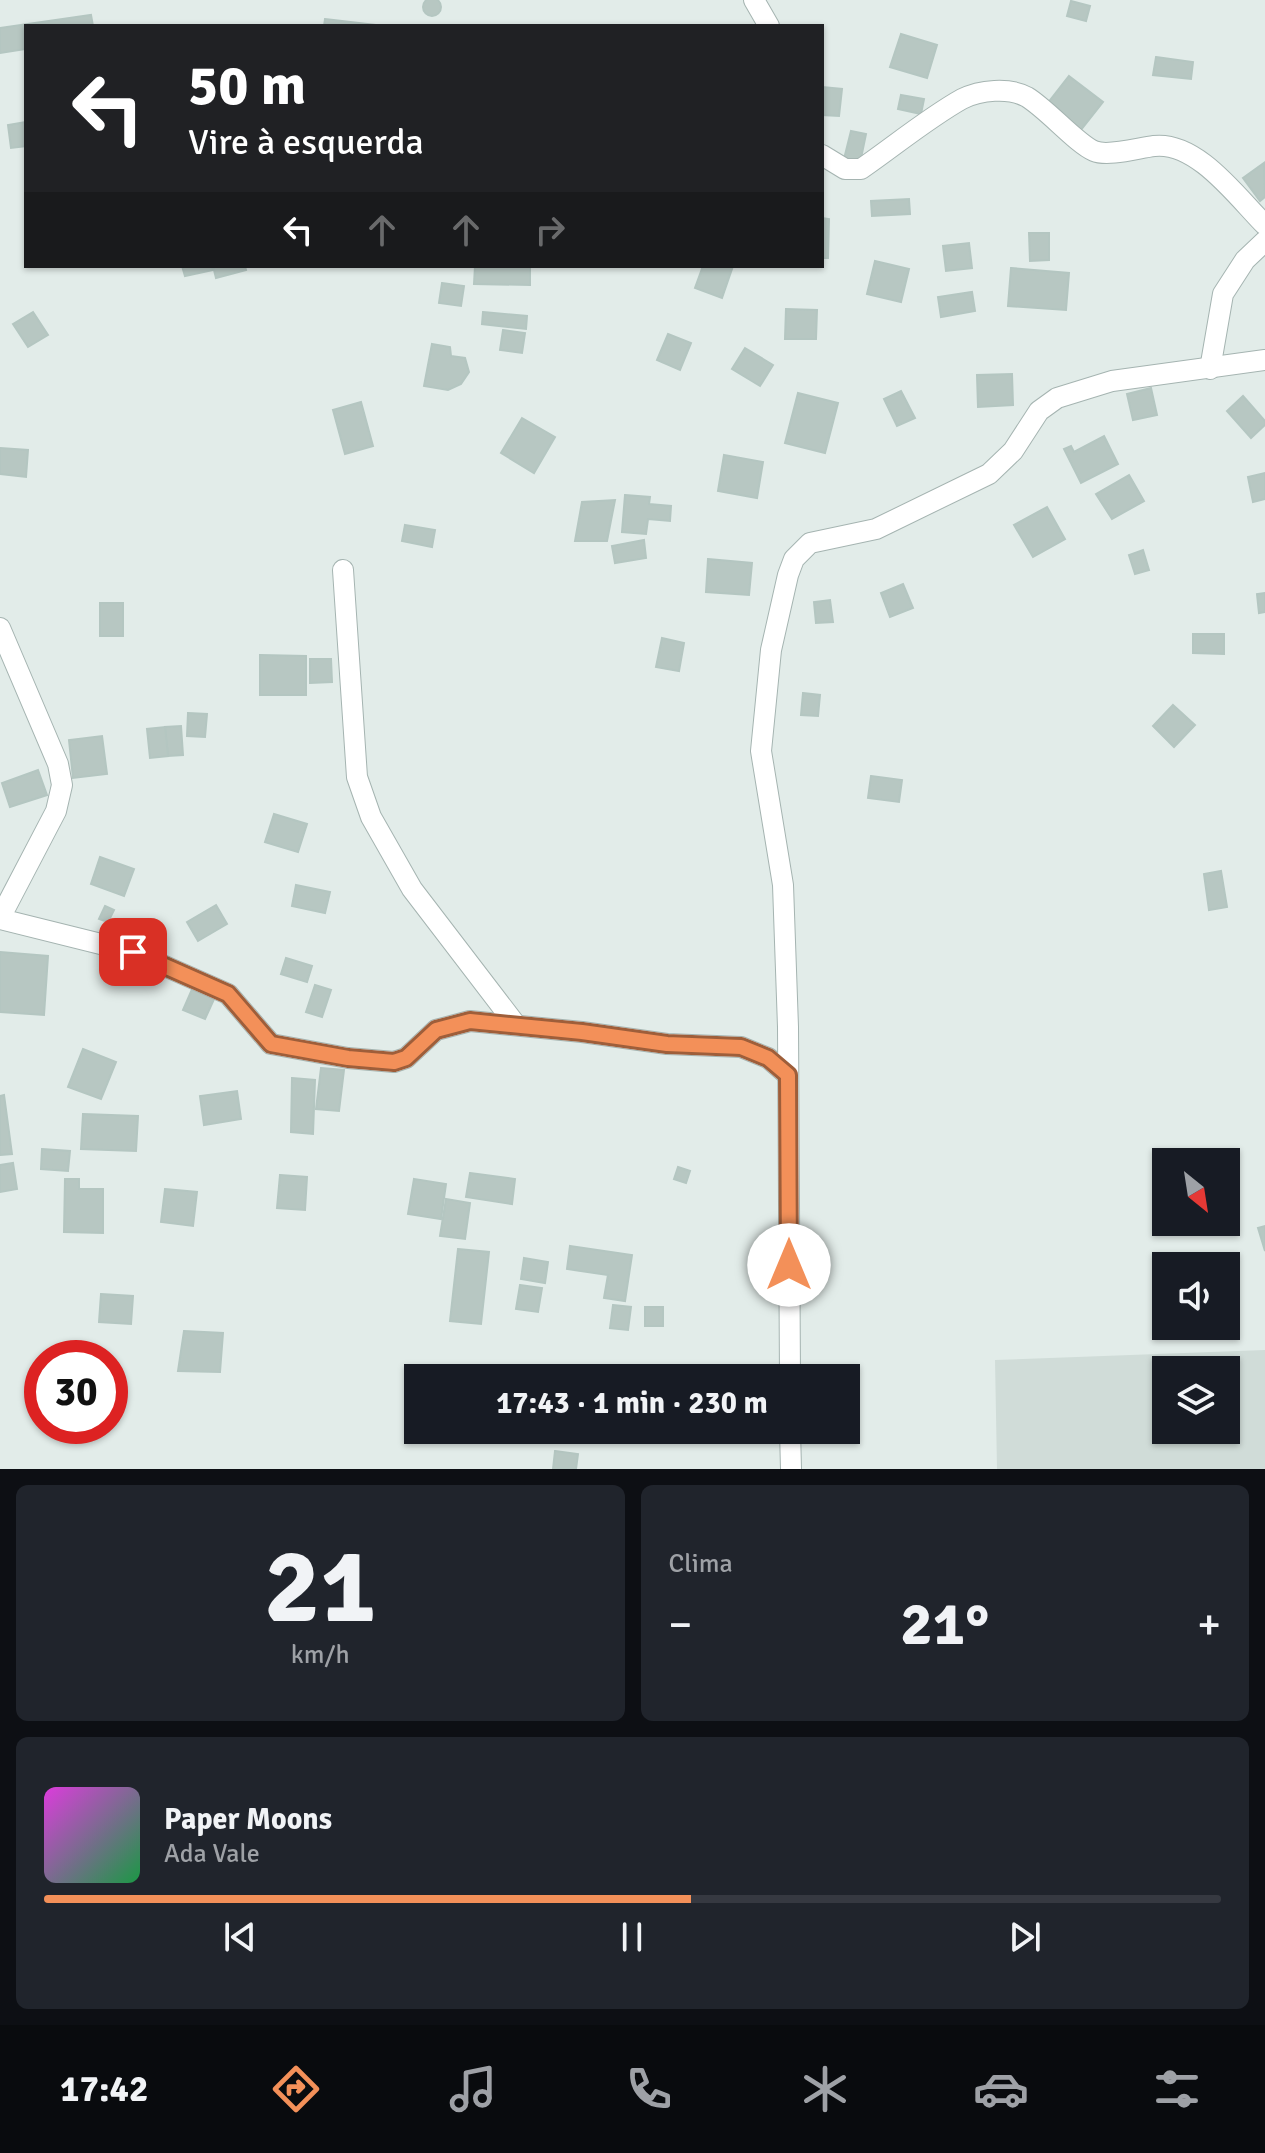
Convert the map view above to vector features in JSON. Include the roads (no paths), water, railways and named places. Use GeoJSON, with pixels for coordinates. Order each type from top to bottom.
{"type":"FeatureCollection","features":[{"type":"Feature","properties":{"kind":"street"},"geometry":{"type":"LineString","coordinates":[[754,0],[768,24]]}},
{"type":"Feature","properties":{"kind":"street"},"geometry":{"type":"LineString","coordinates":[[824,156],[845,169],[861,169],[963,99],[984,91],[1008,91],[1025,96],[1092,151],[1106,154],[1165,145],[1186,151],[1204,164],[1265,225]]}},
{"type":"Feature","properties":{"kind":"street"},"geometry":{"type":"LineString","coordinates":[[1210,369],[1223,294],[1245,260],[1265,241]]}},
{"type":"Feature","properties":{"kind":"street"},"geometry":{"type":"LineString","coordinates":[[790,1364],[783,885],[761,751],[771,650],[794,559],[810,543],[876,529],[989,474],[1013,451],[1039,411],[1057,398],[1112,381],[1265,360]]}},
{"type":"Feature","properties":{"kind":"street"},"geometry":{"type":"LineString","coordinates":[[343,570],[357,777],[371,817],[412,889],[516,1025]]}},
{"type":"Feature","properties":{"kind":"street"},"geometry":{"type":"LineString","coordinates":[[0,628],[58,764],[62,785],[56,811],[0,918],[133,952],[228,994],[271,1044],[348,1058],[394,1062],[406,1058],[436,1030],[470,1021],[667,1044],[741,1047],[768,1058],[788,1075]]}},
{"type":"Feature","properties":{"kind":"street"},"geometry":{"type":"LineString","coordinates":[[790,1444],[791,1469]]}}]}
